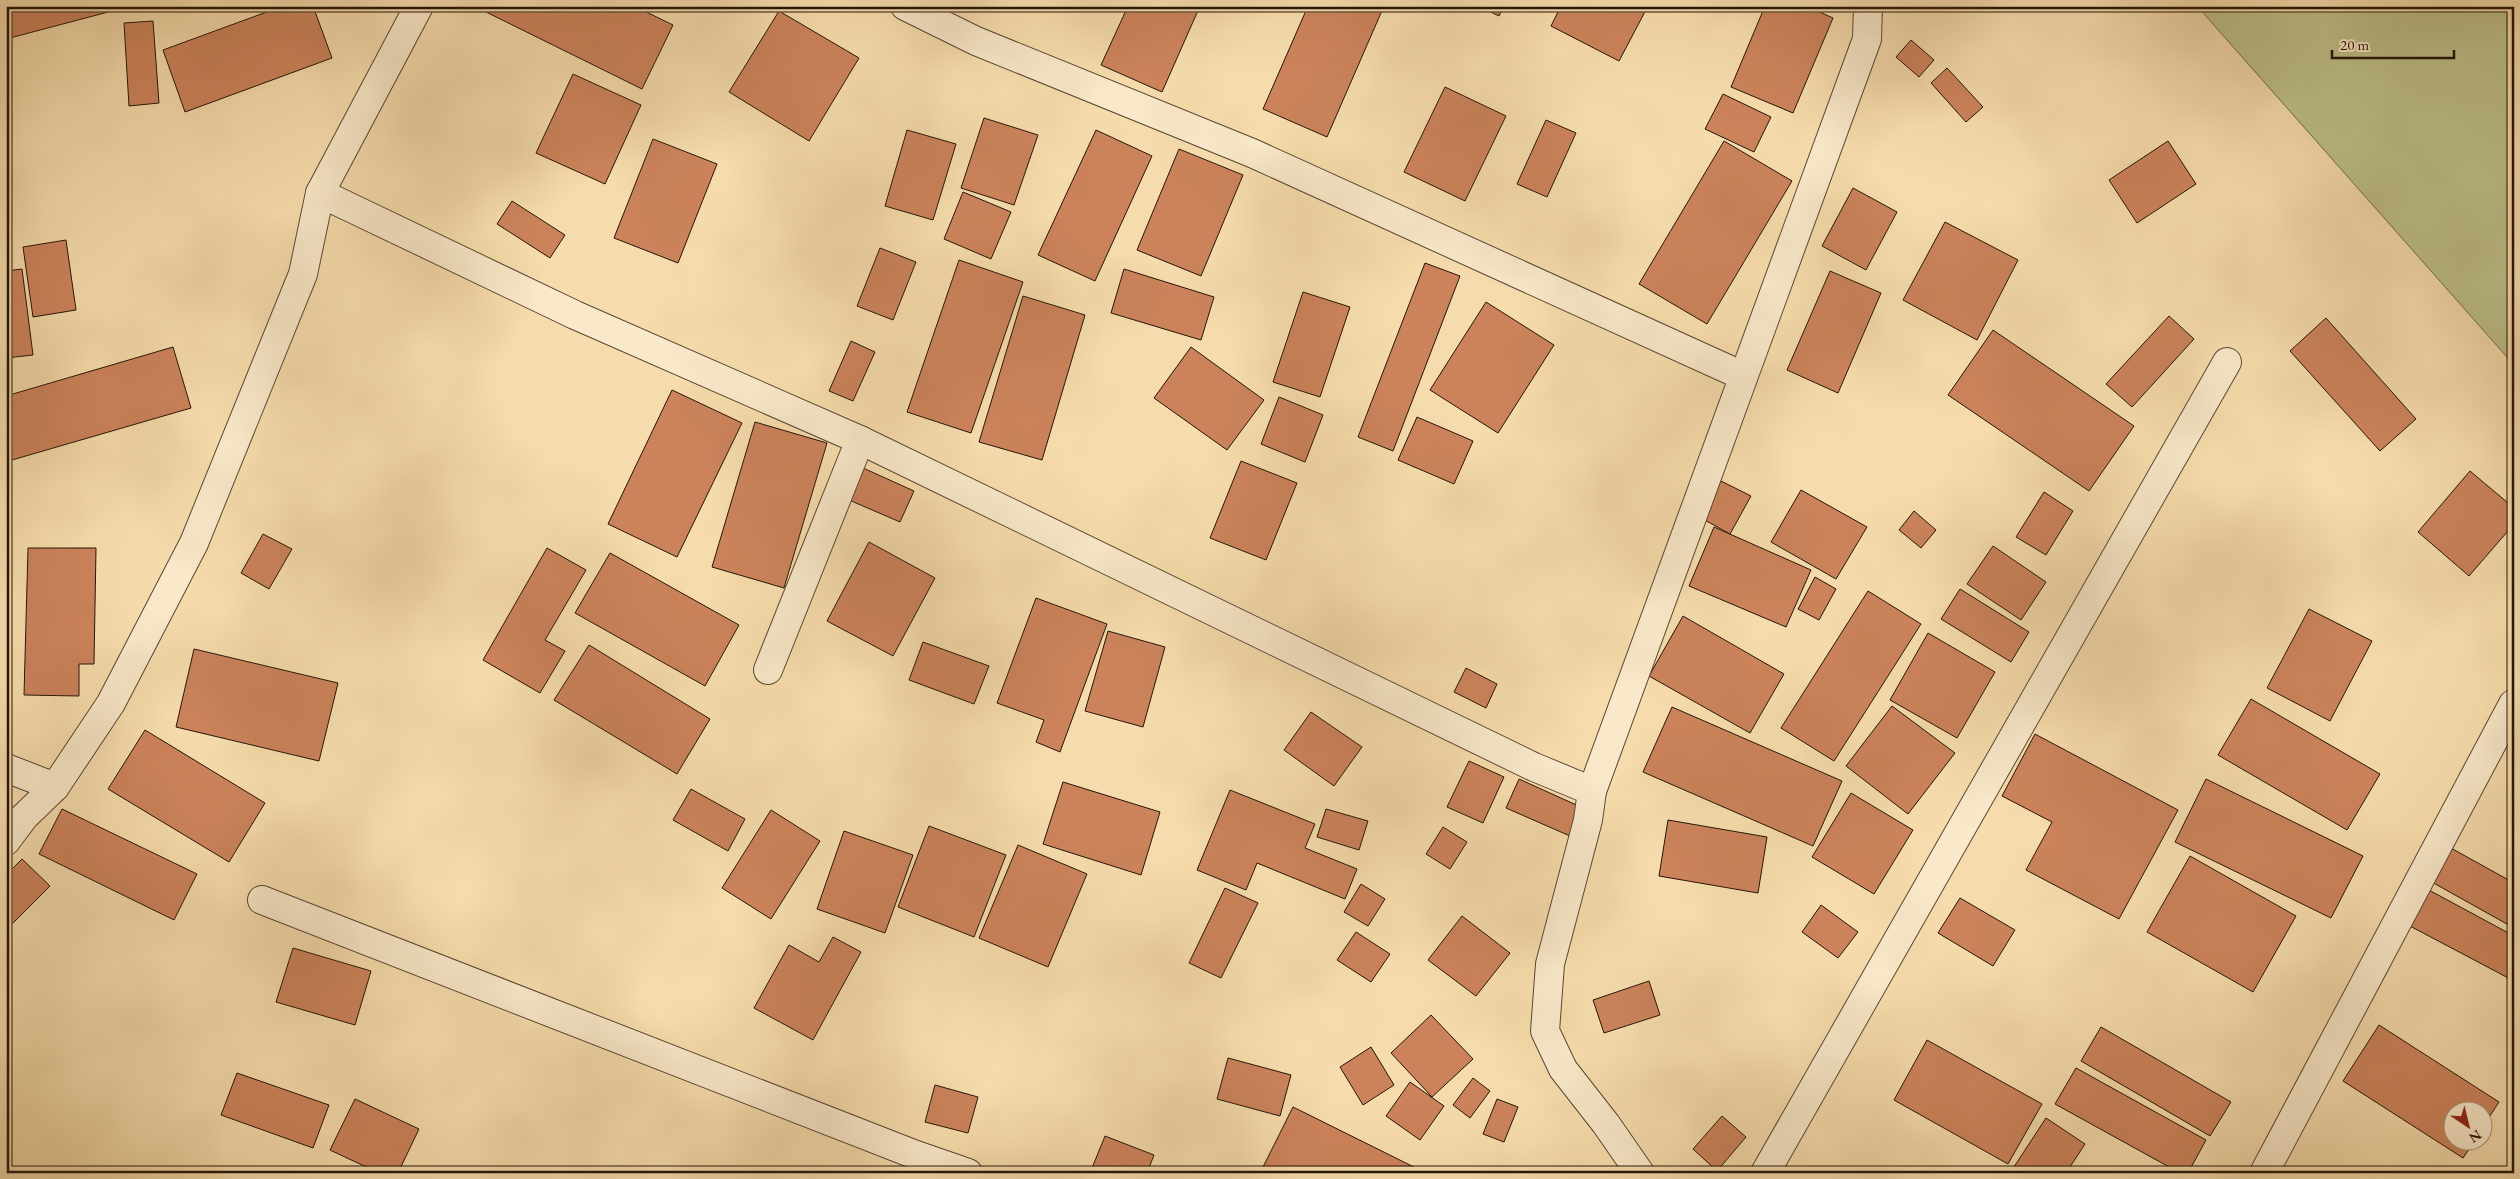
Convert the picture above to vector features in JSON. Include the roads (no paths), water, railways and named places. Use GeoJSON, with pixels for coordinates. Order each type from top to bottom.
{"type":"FeatureCollection","features":[{"type":"Feature","properties":{"kind":"street"},"geometry":{"type":"LineString","coordinates":[[6,841],[24,817],[55,787],[115,695],[194,543],[302,274],[320,194],[419,6]]}},
{"type":"Feature","properties":{"kind":"street"},"geometry":{"type":"LineString","coordinates":[[905,6],[976,42],[1252,153],[1743,376]]}},
{"type":"Feature","properties":{"kind":"street"},"geometry":{"type":"LineString","coordinates":[[1640,1173],[1606,1124],[1563,1068],[1545,1031],[1550,964],[1588,820],[1592,791],[1867,39],[1868,6]]}},
{"type":"Feature","properties":{"kind":"street"},"geometry":{"type":"LineString","coordinates":[[320,194],[575,315],[860,440],[1534,767],[1592,791]]}},
{"type":"Feature","properties":{"kind":"street"},"geometry":{"type":"LineString","coordinates":[[1765,1173],[2227,362]]}},
{"type":"Feature","properties":{"kind":"street"},"geometry":{"type":"LineString","coordinates":[[768,670],[860,440]]}},
{"type":"Feature","properties":{"kind":"street"},"geometry":{"type":"LineString","coordinates":[[2264,1173],[2513,704]]}},
{"type":"Feature","properties":{"kind":"street"},"geometry":{"type":"LineString","coordinates":[[6,768],[55,787]]}},
{"type":"Feature","properties":{"kind":"street"},"geometry":{"type":"LineString","coordinates":[[262,900],[916,1155],[968,1173]]}}]}
